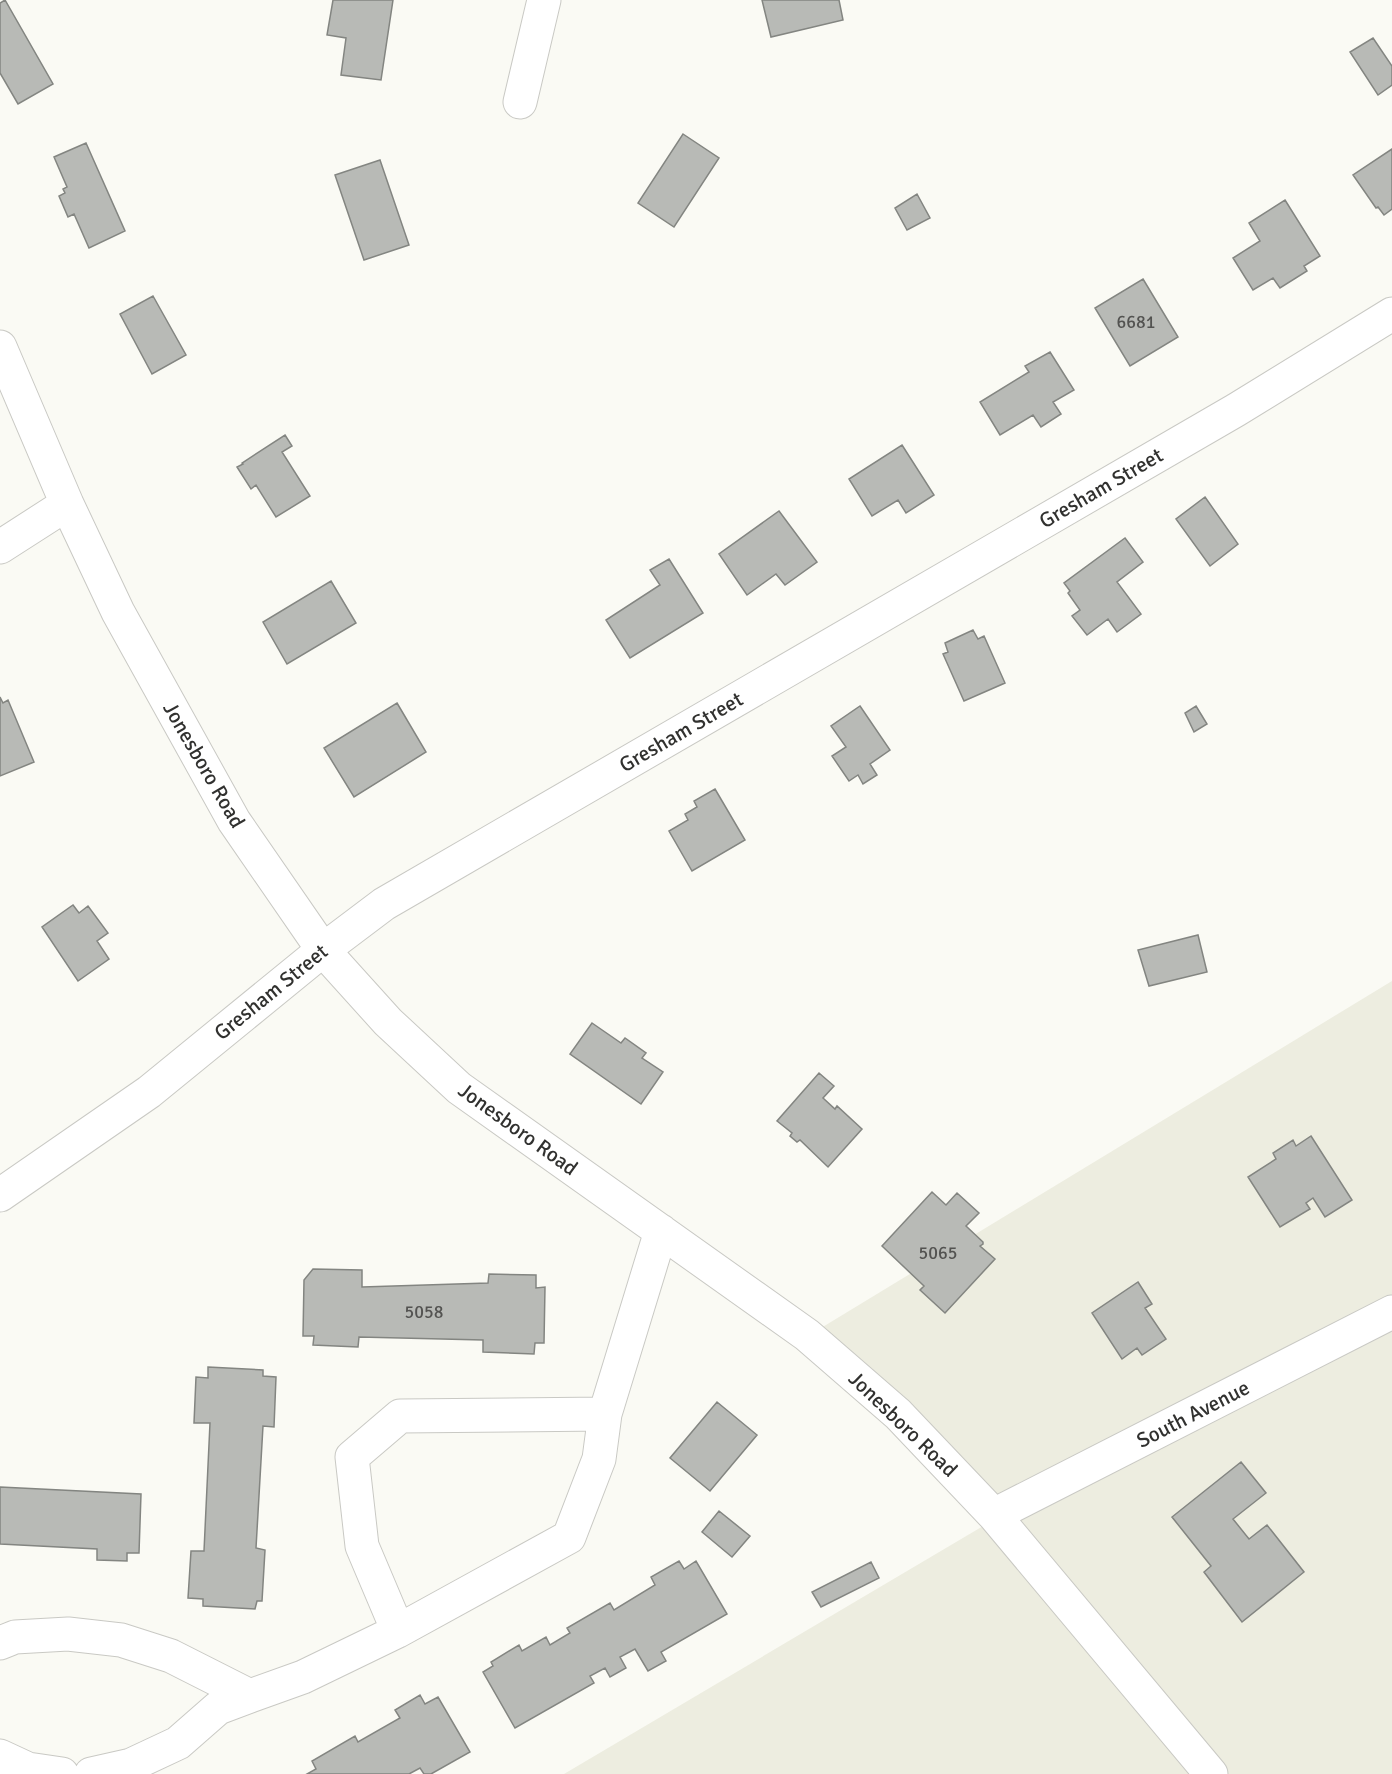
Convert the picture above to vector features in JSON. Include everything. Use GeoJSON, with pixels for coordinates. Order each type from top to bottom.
{"type":"FeatureCollection","features":[{"type":"Feature","properties":{"kind":"street"},"geometry":{"type":"LineString","coordinates":[[520,102],[544,0]]}},
{"type":"Feature","properties":{"kind":"street","name":"Gresham Street"},"geometry":{"type":"LineString","coordinates":[[0,1195],[149,1092],[323,950],[384,904],[1226,416],[1392,314]]}},
{"type":"Feature","properties":{"kind":"street","name":"Jonesboro Road"},"geometry":{"type":"LineString","coordinates":[[0,347],[67,504],[118,612],[234,821],[323,950],[388,1022],[459,1088],[807,1335],[898,1414],[994,1515],[1211,1774]]}},
{"type":"Feature","properties":{"kind":"street"},"geometry":{"type":"LineString","coordinates":[[0,547],[67,504]]}},
{"type":"Feature","properties":{"kind":"street"},"geometry":{"type":"LineString","coordinates":[[91,1774],[131,1765],[178,1743],[218,1708],[303,1677],[398,1631],[569,1537],[599,1459],[605,1414],[661,1231]]}},
{"type":"Feature","properties":{"kind":"street","name":"South Avenue"},"geometry":{"type":"LineString","coordinates":[[994,1515],[1392,1312]]}},
{"type":"Feature","properties":{"kind":"street"},"geometry":{"type":"LineString","coordinates":[[398,1631],[362,1546],[352,1457],[400,1416],[605,1414]]}},
{"type":"Feature","properties":{"kind":"street"},"geometry":{"type":"LineString","coordinates":[[0,1642],[15,1636],[68,1634],[120,1640],[171,1656],[250,1696]]}},
{"type":"Feature","properties":{"kind":"street"},"geometry":{"type":"LineString","coordinates":[[0,1756],[28,1769],[62,1774]]}},
{"type":"Feature","properties":{"kind":"shaded area"},"geometry":{"type":"Polygon","coordinates":[[[1392,981],[1392,1774],[564,1774],[995,1519],[821,1328],[1392,981]]]}},
{"type":"Feature","properties":{"kind":"building"},"geometry":{"type":"Polygon","coordinates":[[[5,0],[53,84],[18,104],[0,73],[0,3],[5,0]]]}},
{"type":"Feature","properties":{"kind":"building"},"geometry":{"type":"Polygon","coordinates":[[[333,0],[393,0],[381,80],[341,75],[346,38],[327,35],[333,0]]]}},
{"type":"Feature","properties":{"kind":"building"},"geometry":{"type":"Polygon","coordinates":[[[762,0],[839,0],[843,20],[771,37],[762,0]]]}},
{"type":"Feature","properties":{"kind":"building"},"geometry":{"type":"Polygon","coordinates":[[[1373,38],[1392,66],[1392,85],[1378,95],[1350,52],[1373,38]]]}},
{"type":"Feature","properties":{"kind":"building"},"geometry":{"type":"Polygon","coordinates":[[[683,134],[719,158],[674,227],[638,203],[683,134]]]}},
{"type":"Feature","properties":{"kind":"building"},"geometry":{"type":"Polygon","coordinates":[[[86,143],[125,231],[89,248],[74,214],[68,217],[59,196],[65,193],[63,189],[67,187],[54,157],[86,143]]]}},
{"type":"Feature","properties":{"kind":"building"},"geometry":{"type":"Polygon","coordinates":[[[1392,149],[1392,209],[1384,215],[1378,207],[1376,208],[1353,175],[1392,149]]]}},
{"type":"Feature","properties":{"kind":"building"},"geometry":{"type":"Polygon","coordinates":[[[380,160],[409,245],[364,260],[335,175],[380,160]]]}},
{"type":"Feature","properties":{"kind":"building"},"geometry":{"type":"Polygon","coordinates":[[[917,194],[930,218],[907,230],[895,208],[917,194]]]}},
{"type":"Feature","properties":{"kind":"building"},"geometry":{"type":"Polygon","coordinates":[[[1285,200],[1320,256],[1304,266],[1307,271],[1280,288],[1273,278],[1253,290],[1233,258],[1260,241],[1249,223],[1285,200]]]}},
{"type":"Feature","properties":{"kind":"building"},"geometry":{"type":"Polygon","coordinates":[[[1143,279],[1178,337],[1130,366],[1095,308],[1143,279]]]}},
{"type":"Feature","properties":{"kind":"building"},"geometry":{"type":"Polygon","coordinates":[[[153,296],[186,355],[152,374],[120,314],[153,296]]]}},
{"type":"Feature","properties":{"kind":"building"},"geometry":{"type":"Polygon","coordinates":[[[1050,352],[1074,390],[1053,402],[1061,414],[1041,427],[1033,415],[1000,435],[980,402],[1029,372],[1025,366],[1050,352]]]}},
{"type":"Feature","properties":{"kind":"building"},"geometry":{"type":"Polygon","coordinates":[[[285,435],[292,446],[282,452],[310,496],[276,517],[256,485],[251,489],[237,467],[285,435]]]}},
{"type":"Feature","properties":{"kind":"building"},"geometry":{"type":"Polygon","coordinates":[[[902,445],[934,495],[906,513],[898,500],[872,516],[849,479],[902,445]]]}},
{"type":"Feature","properties":{"kind":"building"},"geometry":{"type":"Polygon","coordinates":[[[1205,497],[1238,544],[1210,566],[1176,519],[1205,497]]]}},
{"type":"Feature","properties":{"kind":"building"},"geometry":{"type":"Polygon","coordinates":[[[779,511],[817,562],[785,585],[776,574],[747,595],[719,554],[779,511]]]}},
{"type":"Feature","properties":{"kind":"building"},"geometry":{"type":"Polygon","coordinates":[[[1125,538],[1143,562],[1117,582],[1141,614],[1117,632],[1108,619],[1087,635],[1072,616],[1080,610],[1064,583],[1125,538]]]}},
{"type":"Feature","properties":{"kind":"building"},"geometry":{"type":"Polygon","coordinates":[[[669,559],[703,613],[630,658],[606,620],[660,585],[650,570],[669,559]]]}},
{"type":"Feature","properties":{"kind":"building"},"geometry":{"type":"Polygon","coordinates":[[[331,581],[356,623],[287,664],[263,622],[331,581]]]}},
{"type":"Feature","properties":{"kind":"building"},"geometry":{"type":"Polygon","coordinates":[[[973,630],[978,639],[984,636],[1005,683],[964,701],[943,654],[948,652],[945,643],[973,630]]]}},
{"type":"Feature","properties":{"kind":"building"},"geometry":{"type":"Polygon","coordinates":[[[0,697],[3,703],[8,700],[34,762],[0,776],[0,697]]]}},
{"type":"Feature","properties":{"kind":"building"},"geometry":{"type":"Polygon","coordinates":[[[397,703],[426,752],[354,797],[324,748],[397,703]]]}},
{"type":"Feature","properties":{"kind":"building"},"geometry":{"type":"Polygon","coordinates":[[[860,706],[890,750],[870,764],[877,775],[863,784],[858,775],[849,781],[832,756],[846,747],[831,726],[860,706]]]}},
{"type":"Feature","properties":{"kind":"building"},"geometry":{"type":"Polygon","coordinates":[[[1196,706],[1207,724],[1194,732],[1185,713],[1196,706]]]}},
{"type":"Feature","properties":{"kind":"building"},"geometry":{"type":"Polygon","coordinates":[[[715,789],[745,840],[692,871],[669,831],[688,820],[685,814],[697,807],[694,801],[715,789]]]}},
{"type":"Feature","properties":{"kind":"building"},"geometry":{"type":"Polygon","coordinates":[[[73,905],[79,913],[88,906],[108,933],[97,941],[109,959],[78,981],[42,927],[73,905]]]}},
{"type":"Feature","properties":{"kind":"building"},"geometry":{"type":"Polygon","coordinates":[[[1198,935],[1207,972],[1149,986],[1138,950],[1198,935]]]}},
{"type":"Feature","properties":{"kind":"building"},"geometry":{"type":"Polygon","coordinates":[[[592,1023],[621,1043],[625,1038],[646,1053],[642,1058],[663,1072],[641,1104],[570,1054],[592,1023]]]}},
{"type":"Feature","properties":{"kind":"building"},"geometry":{"type":"Polygon","coordinates":[[[819,1073],[834,1086],[823,1098],[835,1109],[837,1106],[862,1129],[828,1167],[800,1140],[797,1142],[790,1136],[792,1133],[777,1121],[819,1073]]]}},
{"type":"Feature","properties":{"kind":"building"},"geometry":{"type":"Polygon","coordinates":[[[1311,1136],[1352,1200],[1325,1217],[1313,1198],[1306,1203],[1310,1209],[1280,1227],[1248,1177],[1276,1159],[1273,1153],[1293,1140],[1296,1146],[1311,1136]]]}},
{"type":"Feature","properties":{"kind":"building"},"geometry":{"type":"Polygon","coordinates":[[[932,1192],[946,1205],[957,1193],[979,1213],[966,1226],[983,1242],[980,1246],[995,1259],[945,1313],[920,1290],[924,1286],[882,1246],[932,1192]]]}},
{"type":"Feature","properties":{"kind":"building"},"geometry":{"type":"Polygon","coordinates":[[[313,1269],[362,1270],[362,1287],[488,1283],[489,1274],[536,1275],[536,1288],[545,1287],[544,1343],[535,1343],[534,1354],[483,1352],[483,1340],[359,1337],[358,1347],[313,1345],[314,1336],[303,1336],[304,1280],[313,1269]]]}},
{"type":"Feature","properties":{"kind":"building"},"geometry":{"type":"Polygon","coordinates":[[[1138,1282],[1152,1304],[1145,1308],[1166,1339],[1142,1355],[1137,1348],[1122,1359],[1092,1313],[1138,1282]]]}},
{"type":"Feature","properties":{"kind":"building"},"geometry":{"type":"Polygon","coordinates":[[[208,1367],[263,1370],[263,1376],[276,1377],[274,1427],[263,1426],[256,1548],[265,1550],[262,1601],[257,1601],[255,1609],[203,1606],[203,1599],[188,1598],[191,1551],[204,1551],[210,1423],[194,1423],[196,1377],[208,1378],[208,1367]]]}},
{"type":"Feature","properties":{"kind":"building"},"geometry":{"type":"Polygon","coordinates":[[[717,1402],[757,1435],[710,1491],[670,1458],[717,1402]]]}},
{"type":"Feature","properties":{"kind":"building"},"geometry":{"type":"Polygon","coordinates":[[[1241,1462],[1266,1493],[1233,1519],[1249,1539],[1267,1525],[1304,1572],[1242,1622],[1204,1572],[1211,1566],[1172,1517],[1241,1462]]]}},
{"type":"Feature","properties":{"kind":"building"},"geometry":{"type":"Polygon","coordinates":[[[0,1487],[141,1494],[139,1553],[127,1553],[127,1561],[97,1560],[97,1549],[0,1544],[0,1487]]]}},
{"type":"Feature","properties":{"kind":"building"},"geometry":{"type":"Polygon","coordinates":[[[719,1511],[750,1536],[732,1557],[702,1532],[719,1511]]]}},
{"type":"Feature","properties":{"kind":"building"},"geometry":{"type":"Polygon","coordinates":[[[679,1561],[684,1569],[696,1561],[727,1614],[661,1652],[666,1661],[648,1671],[635,1649],[620,1657],[626,1668],[610,1677],[605,1668],[590,1676],[594,1683],[515,1728],[483,1672],[493,1666],[491,1662],[519,1645],[522,1651],[546,1637],[550,1645],[570,1633],[567,1628],[610,1603],[614,1610],[655,1585],[651,1577],[679,1561]]]}},
{"type":"Feature","properties":{"kind":"building"},"geometry":{"type":"Polygon","coordinates":[[[871,1562],[879,1578],[821,1607],[812,1592],[871,1562]]]}},
{"type":"Feature","properties":{"kind":"building"},"geometry":{"type":"Polygon","coordinates":[[[420,1695],[425,1704],[438,1697],[470,1752],[431,1774],[424,1774],[420,1768],[409,1774],[307,1774],[316,1769],[312,1761],[355,1736],[358,1742],[400,1718],[395,1710],[420,1695]]]}}]}
